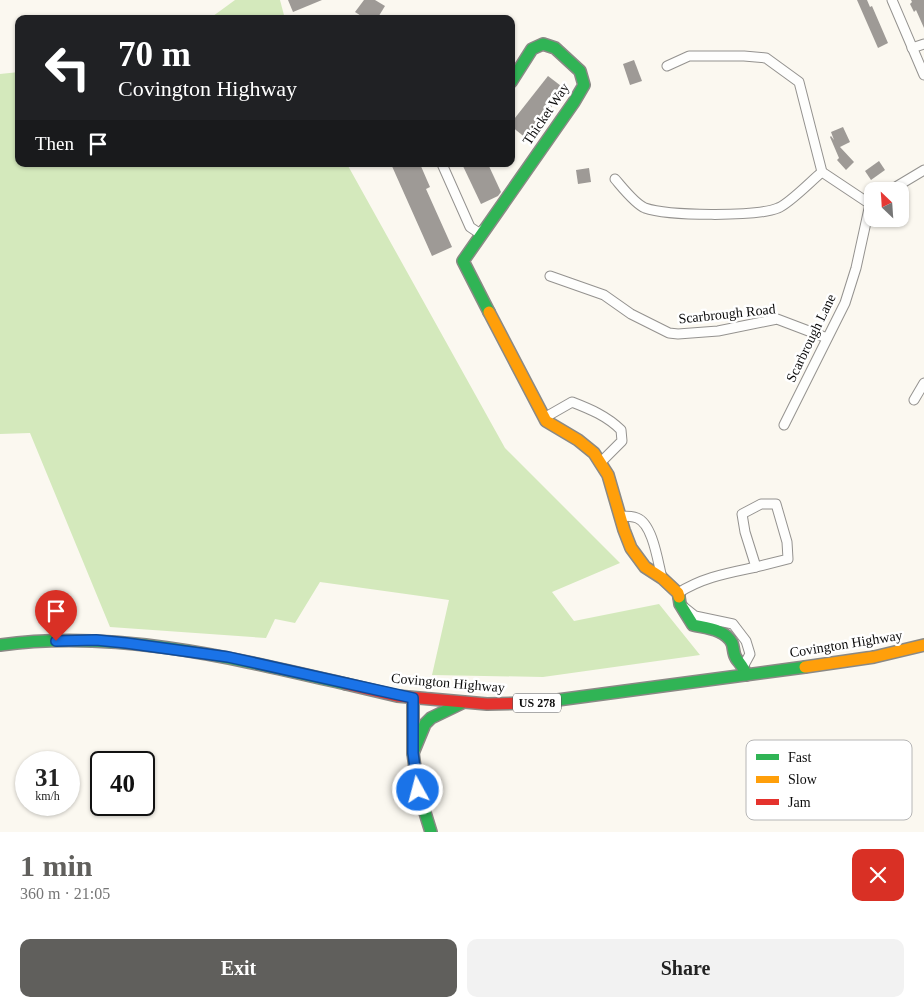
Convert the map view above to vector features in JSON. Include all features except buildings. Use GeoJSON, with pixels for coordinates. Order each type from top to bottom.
{"type":"FeatureCollection","features":[{"type":"Feature","properties":{"kind":"main road","name":"Thicket Way"},"geometry":{"type":"LineString","coordinates":[[515,76],[532,49],[543,44],[555,48],[580,71],[584,85],[463,260],[546,421],[578,440],[594,453],[608,475],[624,530],[636,557],[645,567],[662,578],[679,598],[693,625],[718,631],[727,636],[736,658],[745,670]]}},
{"type":"Feature","properties":{"kind":"main road","name":"Covington Highway"},"geometry":{"type":"LineString","coordinates":[[0,645],[29,641],[96,640],[126,643],[228,657],[413,698],[525,704],[588,697],[745,670],[874,657],[924,645]]}},
{"type":"Feature","properties":{"kind":"main road"},"geometry":{"type":"LineString","coordinates":[[413,698],[413,753],[418,790],[431,832]]}},
{"type":"Feature","properties":{"kind":"main road"},"geometry":{"type":"LineString","coordinates":[[413,753],[425,724],[431,718],[465,702]]}},
{"type":"Feature","properties":{"kind":"street"},"geometry":{"type":"LineString","coordinates":[[892,0],[924,75]]}},
{"type":"Feature","properties":{"kind":"street"},"geometry":{"type":"LineString","coordinates":[[912,48],[924,44]]}},
{"type":"Feature","properties":{"kind":"street"},"geometry":{"type":"LineString","coordinates":[[667,66],[689,56],[766,58],[799,82],[822,172],[864,199]]}},
{"type":"Feature","properties":{"kind":"street"},"geometry":{"type":"LineString","coordinates":[[443,167],[470,227],[479,234],[486,228]]}},
{"type":"Feature","properties":{"kind":"street"},"geometry":{"type":"LineString","coordinates":[[904,182],[924,170]]}},
{"type":"Feature","properties":{"kind":"street"},"geometry":{"type":"LineString","coordinates":[[615,179],[643,208],[663,212],[762,213],[780,208],[822,172]]}},
{"type":"Feature","properties":{"kind":"street","name":"Scarbrough Lane"},"geometry":{"type":"LineString","coordinates":[[784,425],[845,303],[865,228]]}},
{"type":"Feature","properties":{"kind":"street","name":"Scarbrough Road"},"geometry":{"type":"LineString","coordinates":[[550,276],[604,295],[631,314],[669,333],[718,331],[777,320],[827,338]]}},
{"type":"Feature","properties":{"kind":"street"},"geometry":{"type":"LineString","coordinates":[[914,400],[924,383]]}},
{"type":"Feature","properties":{"kind":"street"},"geometry":{"type":"LineString","coordinates":[[544,418],[572,402],[590,409],[614,423],[621,430],[622,441],[600,463]]}},
{"type":"Feature","properties":{"kind":"street"},"geometry":{"type":"LineString","coordinates":[[679,598],[694,583],[715,576],[756,568],[788,560],[787,542],[776,504],[761,504],[742,514],[756,568]]}},
{"type":"Feature","properties":{"kind":"street"},"geometry":{"type":"LineString","coordinates":[[621,516],[637,518],[644,524],[652,538],[662,578]]}},
{"type":"Feature","properties":{"kind":"green space"},"geometry":{"type":"Polygon","coordinates":[[[235,0],[280,0],[284,15],[214,15],[235,0]]]}},
{"type":"Feature","properties":{"kind":"green space"},"geometry":{"type":"Polygon","coordinates":[[[15,72],[15,167],[349,167],[505,448],[620,563],[552,592],[574,621],[659,604],[700,655],[543,677],[432,675],[449,600],[320,582],[295,623],[275,619],[266,638],[110,627],[30,433],[0,434],[0,74],[15,72]]]}},
{"type":"Feature","properties":{"kind":"traffic: fast"},"geometry":{"type":"LineString","coordinates":[[489,312],[463,261],[584,85],[580,71],[555,48],[543,44],[532,49],[515,76]]}},
{"type":"Feature","properties":{"kind":"traffic: fast"},"geometry":{"type":"LineString","coordinates":[[679,597],[680,604],[693,625],[715,630],[729,638],[735,656],[746,675]]}},
{"type":"Feature","properties":{"kind":"traffic: fast"},"geometry":{"type":"LineString","coordinates":[[0,645],[44,641],[131,643],[217,656],[346,684]]}},
{"type":"Feature","properties":{"kind":"traffic: fast"},"geometry":{"type":"LineString","coordinates":[[535,703],[805,667]]}},
{"type":"Feature","properties":{"kind":"traffic: fast"},"geometry":{"type":"LineString","coordinates":[[413,698],[413,753],[418,790],[431,832]]}},
{"type":"Feature","properties":{"kind":"traffic: fast"},"geometry":{"type":"LineString","coordinates":[[413,753],[425,724],[431,718],[462,703]]}},
{"type":"Feature","properties":{"kind":"traffic: slow"},"geometry":{"type":"LineString","coordinates":[[489,312],[546,421],[578,440],[594,453],[608,475],[631,548],[645,567],[662,578],[678,593],[679,597]]}},
{"type":"Feature","properties":{"kind":"traffic: slow"},"geometry":{"type":"LineString","coordinates":[[805,667],[874,657],[924,645]]}},
{"type":"Feature","properties":{"kind":"traffic: jam"},"geometry":{"type":"LineString","coordinates":[[346,684],[397,696],[487,704],[535,703]]}},
{"type":"Feature","properties":{"kind":"route"},"geometry":{"type":"LineString","coordinates":[[56,641],[96,640],[228,657],[397,696],[413,698],[413,753],[418,790]]}}]}
